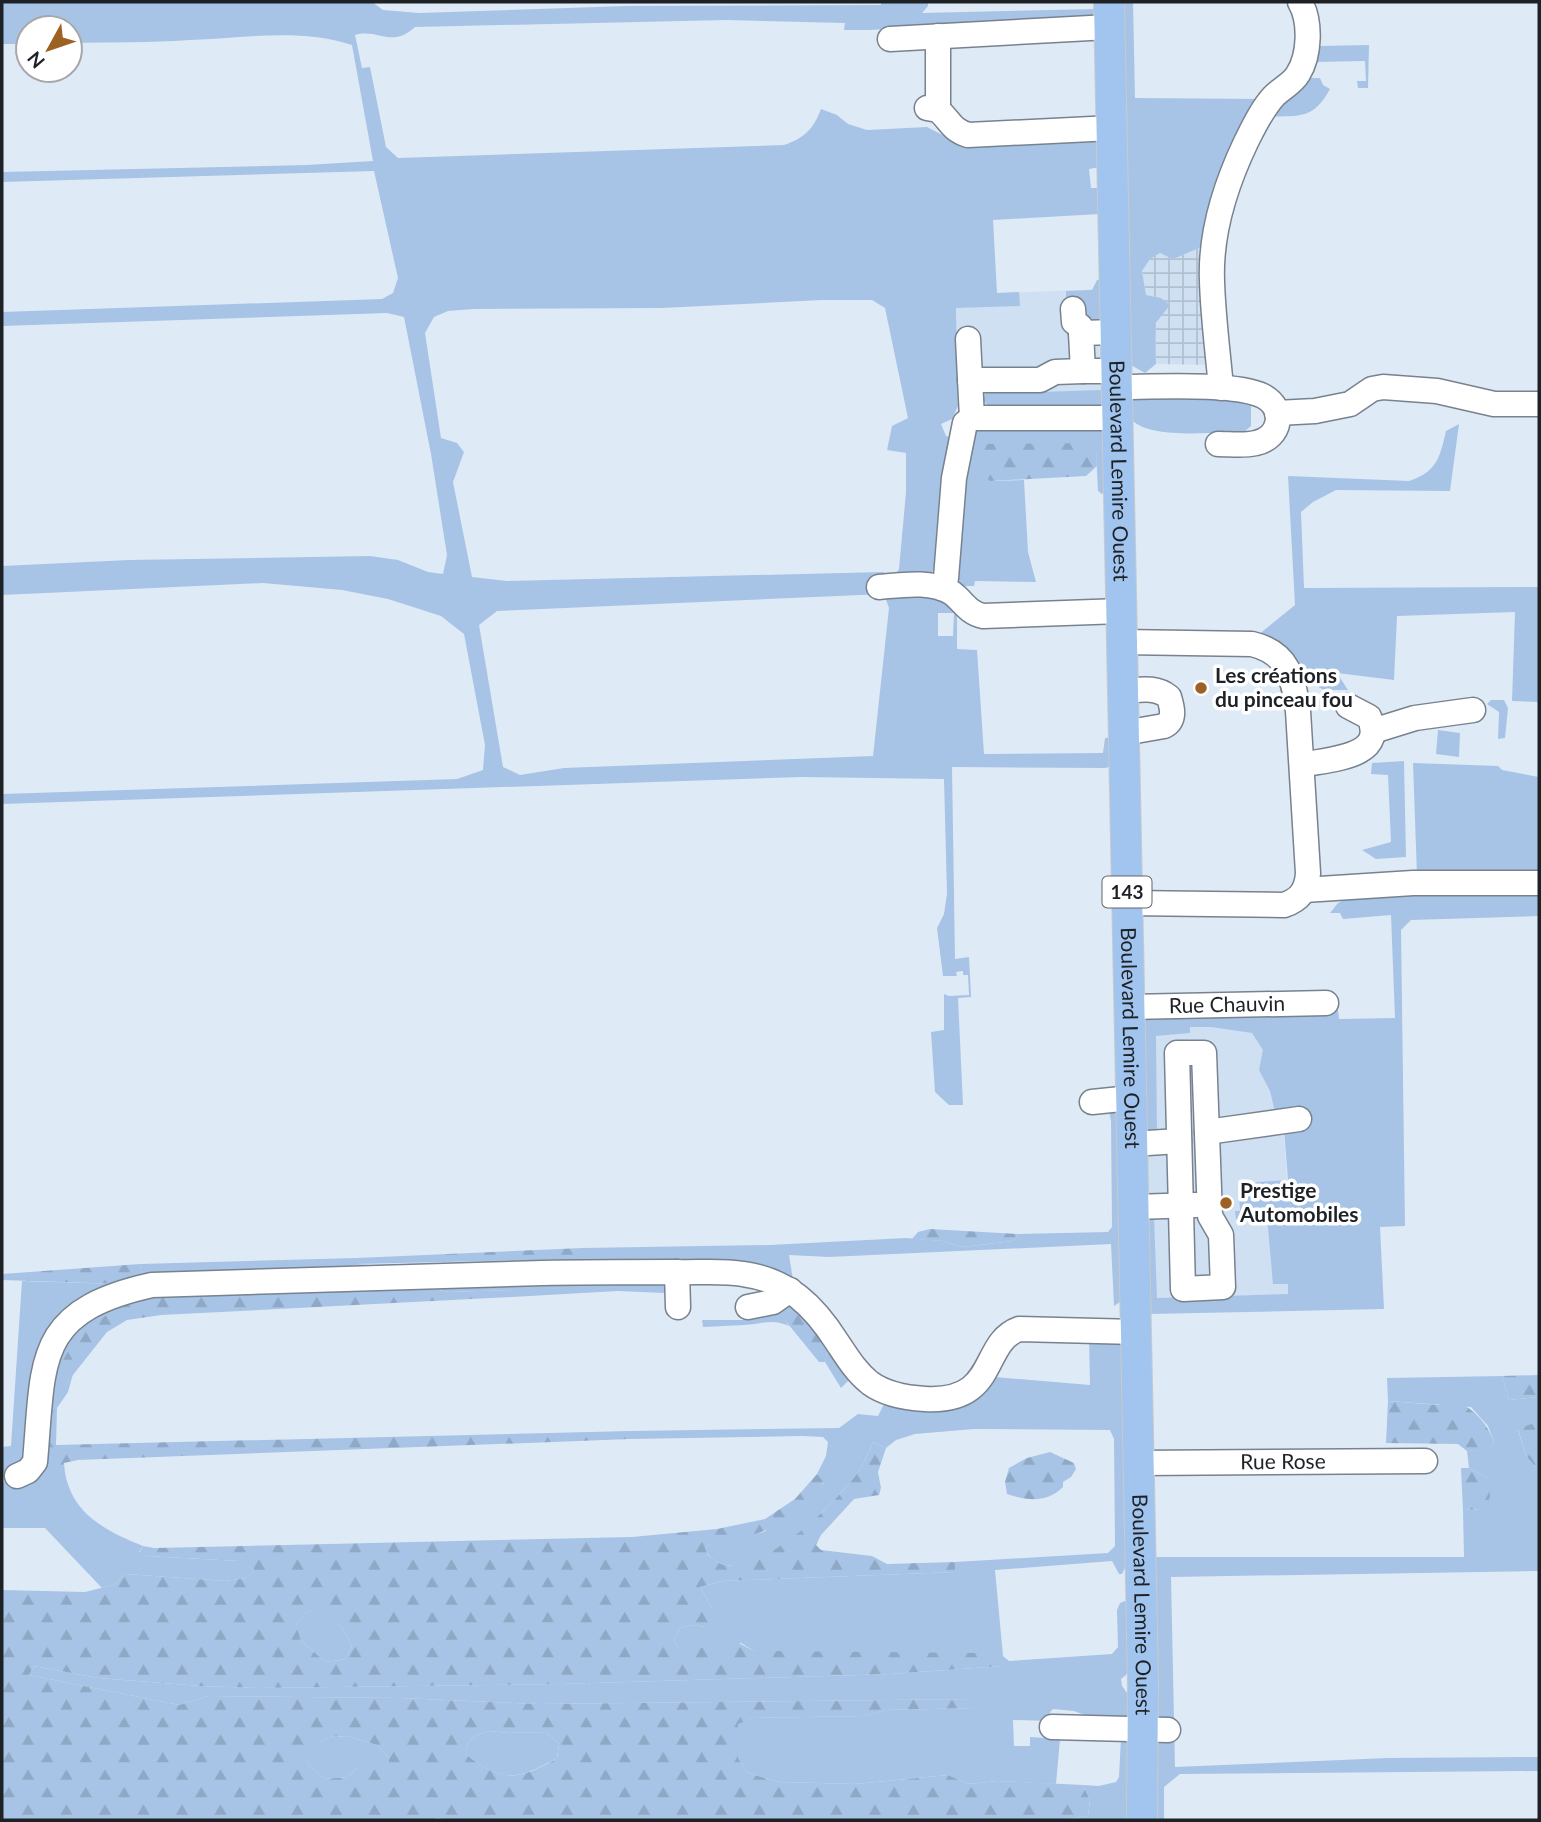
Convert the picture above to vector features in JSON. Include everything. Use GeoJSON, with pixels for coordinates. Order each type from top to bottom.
{"type":"FeatureCollection","features":[{"type":"Feature","properties":{"kind":"main road","name":"Boulevard Lemire Ouest"},"geometry":{"type":"LineString","coordinates":[[1109,14],[1112,128],[1102,180],[1116,332],[1139,1463],[1155,1730],[1142,1820]]}},
{"type":"Feature","properties":{"kind":"street"},"geometry":{"type":"LineString","coordinates":[[1221,388],[1212,280],[1221,207],[1232,174],[1259,118],[1271,99],[1299,74],[1307,35],[1306,16],[1300,2]]}},
{"type":"Feature","properties":{"kind":"street"},"geometry":{"type":"LineString","coordinates":[[890,39],[938,36],[1109,14]]}},
{"type":"Feature","properties":{"kind":"street"},"geometry":{"type":"LineString","coordinates":[[938,36],[932,109],[958,132],[968,135],[1112,128]]}},
{"type":"Feature","properties":{"kind":"street"},"geometry":{"type":"LineString","coordinates":[[1073,309],[1074,321],[1080,326],[1082,354]]}},
{"type":"Feature","properties":{"kind":"street"},"geometry":{"type":"LineString","coordinates":[[970,380],[1040,380],[1116,332]]}},
{"type":"Feature","properties":{"kind":"street"},"geometry":{"type":"LineString","coordinates":[[968,339],[972,418]]}},
{"type":"Feature","properties":{"kind":"street"},"geometry":{"type":"LineString","coordinates":[[1040,358],[1082,354],[1116,379],[1221,388],[1265,397],[1277,413],[1278,426],[1268,438],[1249,445],[1218,444]]}},
{"type":"Feature","properties":{"kind":"street"},"geometry":{"type":"LineString","coordinates":[[1277,413],[1315,411],[1350,404],[1372,389],[1384,387],[1437,391],[1494,404],[1539,404]]}},
{"type":"Feature","properties":{"kind":"street"},"geometry":{"type":"LineString","coordinates":[[942,588],[947,578],[956,467],[965,423],[972,418],[1117,418]]}},
{"type":"Feature","properties":{"kind":"street"},"geometry":{"type":"LineString","coordinates":[[879,587],[923,585],[942,588],[958,598],[971,612],[983,616],[1122,611]]}},
{"type":"Feature","properties":{"kind":"street"},"geometry":{"type":"LineString","coordinates":[[1122,642],[1229,642],[1264,647],[1275,653],[1290,673],[1295,689],[1308,873],[1299,898],[1284,905],[1128,904]]}},
{"type":"Feature","properties":{"kind":"street"},"geometry":{"type":"LineString","coordinates":[[1123,691],[1154,689],[1163,692],[1169,697],[1172,717],[1164,726],[1124,733]]}},
{"type":"Feature","properties":{"kind":"street"},"geometry":{"type":"LineString","coordinates":[[1302,765],[1356,754],[1367,747],[1373,731],[1369,717],[1348,706]]}},
{"type":"Feature","properties":{"kind":"street"},"geometry":{"type":"LineString","coordinates":[[1373,731],[1415,718],[1473,710]]}},
{"type":"Feature","properties":{"kind":"street"},"geometry":{"type":"LineString","coordinates":[[1304,890],[1413,883],[1539,883]]}},
{"type":"Feature","properties":{"kind":"street","name":"Rue Chauvin"},"geometry":{"type":"LineString","coordinates":[[1129,1007],[1326,1003]]}},
{"type":"Feature","properties":{"kind":"street"},"geometry":{"type":"LineString","coordinates":[[1177,1053],[1204,1053],[1210,1216],[1221,1235],[1223,1287],[1183,1289],[1179,1141],[1177,1053]]}},
{"type":"Feature","properties":{"kind":"street"},"geometry":{"type":"LineString","coordinates":[[1092,1101],[1131,1098]]}},
{"type":"Feature","properties":{"kind":"street"},"geometry":{"type":"LineString","coordinates":[[1207,1132],[1299,1119]]}},
{"type":"Feature","properties":{"kind":"street"},"geometry":{"type":"LineString","coordinates":[[1132,1144],[1179,1141]]}},
{"type":"Feature","properties":{"kind":"street"},"geometry":{"type":"LineString","coordinates":[[1134,1207],[1210,1204]]}},
{"type":"Feature","properties":{"kind":"street"},"geometry":{"type":"LineString","coordinates":[[677,1272],[678,1307]]}},
{"type":"Feature","properties":{"kind":"street"},"geometry":{"type":"LineString","coordinates":[[17,1476],[28,1471],[35,1462],[41,1383],[51,1346],[75,1316],[108,1297],[152,1286],[334,1277],[744,1273],[790,1290],[816,1310],[859,1374],[872,1384],[886,1391],[928,1399],[965,1392],[977,1383],[985,1374],[1000,1343],[1008,1333],[1019,1329],[1136,1332]]}},
{"type":"Feature","properties":{"kind":"street"},"geometry":{"type":"LineString","coordinates":[[748,1307],[774,1302],[790,1290]]}},
{"type":"Feature","properties":{"kind":"street","name":"Rue Rose"},"geometry":{"type":"LineString","coordinates":[[1139,1463],[1425,1461]]}},
{"type":"Feature","properties":{"kind":"street"},"geometry":{"type":"LineString","coordinates":[[1052,1727],[1155,1730]]}},
{"type":"Feature","properties":{"kind":"shaded area"},"geometry":{"type":"Polygon","coordinates":[[[1204,246],[1210,365],[1156,364],[1155,324],[1163,312],[1161,298],[1146,295],[1142,271],[1150,259],[1160,253],[1204,246]]]}},
{"type":"Feature","properties":{"kind":"shaded area"},"geometry":{"type":"Polygon","coordinates":[[[1102,289],[1106,400],[958,406],[956,295],[1102,289]]]}},
{"type":"Feature","properties":{"kind":"shaded area"},"geometry":{"type":"Polygon","coordinates":[[[1276,1021],[1296,1303],[1149,1314],[1142,1024],[1276,1021]]]}},
{"type":"Feature","properties":{"kind":"green space"},"geometry":{"type":"Polygon","coordinates":[[[2,2],[372,2],[383,10],[419,13],[626,6],[881,5],[881,2],[928,2],[922,13],[1097,9],[1097,14],[1091,18],[870,30],[844,30],[845,23],[726,20],[415,27],[399,37],[355,35],[362,68],[370,67],[386,147],[398,158],[784,145],[807,132],[821,109],[837,115],[848,124],[867,130],[927,127],[956,142],[1099,137],[1100,167],[1089,169],[1091,188],[1099,188],[1100,214],[993,220],[997,293],[1019,292],[1020,306],[956,308],[958,406],[952,419],[941,424],[946,436],[954,438],[939,566],[929,574],[925,592],[957,611],[957,649],[977,650],[984,754],[1103,753],[1105,738],[1113,737],[1113,766],[1105,768],[952,767],[955,959],[969,957],[971,995],[958,998],[963,1105],[949,1105],[935,1092],[931,1032],[944,1030],[944,994],[969,995],[968,975],[963,975],[963,971],[956,972],[957,976],[943,976],[937,928],[944,914],[947,894],[944,779],[802,777],[2,804],[2,794],[457,779],[483,770],[485,745],[464,634],[441,616],[388,599],[342,590],[263,583],[2,595],[2,566],[129,560],[370,556],[398,560],[428,572],[443,574],[447,555],[431,454],[404,317],[387,313],[2,326],[2,312],[382,299],[393,293],[398,278],[374,171],[2,182],[2,172],[373,161],[352,45],[292,35],[84,43],[84,14],[14,14],[14,44],[2,44],[2,2]],[[872,300],[662,308],[474,309],[448,311],[434,317],[425,333],[441,438],[457,443],[464,452],[453,482],[472,577],[507,581],[884,572],[884,579],[894,578],[899,569],[906,492],[906,453],[887,450],[892,426],[908,418],[885,308],[872,300]],[[884,594],[497,611],[479,625],[503,767],[520,775],[564,768],[873,756],[889,608],[884,594]],[[938,613],[938,636],[953,636],[954,613],[938,613]]]}},
{"type":"Feature","properties":{"kind":"green space"},"geometry":{"type":"Polygon","coordinates":[[[1122,2],[1133,2],[1135,98],[1265,99],[1204,246],[1173,259],[1160,253],[1150,259],[1142,271],[1146,295],[1161,298],[1170,305],[1155,324],[1156,364],[1145,373],[1129,364],[1122,2]]]}},
{"type":"Feature","properties":{"kind":"green space"},"geometry":{"type":"Polygon","coordinates":[[[1369,45],[1368,88],[1358,88],[1357,81],[1366,81],[1365,61],[1315,62],[1319,46],[1369,45]]]}},
{"type":"Feature","properties":{"kind":"green space"},"geometry":{"type":"Polygon","coordinates":[[[1309,78],[1320,78],[1323,85],[1330,89],[1317,107],[1296,116],[1266,117],[1309,78]]]}},
{"type":"Feature","properties":{"kind":"green space"},"geometry":{"type":"Polygon","coordinates":[[[1102,279],[1101,323],[1084,322],[1069,298],[1066,298],[1066,291],[1092,290],[1097,280],[1102,279]]]}},
{"type":"Feature","properties":{"kind":"green space"},"geometry":{"type":"Polygon","coordinates":[[[999,386],[1037,387],[1041,392],[1101,390],[1106,400],[1106,408],[1098,414],[1002,414],[993,411],[982,399],[986,393],[999,386]]]}},
{"type":"Feature","properties":{"kind":"green space"},"geometry":{"type":"Polygon","coordinates":[[[1204,394],[1251,404],[1251,426],[1245,431],[1169,433],[1141,426],[1132,420],[1132,399],[1138,396],[1204,394]]]}},
{"type":"Feature","properties":{"kind":"green space"},"geometry":{"type":"Polygon","coordinates":[[[1459,424],[1450,491],[1336,490],[1301,512],[1304,588],[1539,587],[1539,702],[1512,701],[1515,612],[1397,616],[1394,680],[1337,673],[1348,690],[1324,690],[1300,677],[1295,660],[1287,648],[1275,640],[1258,635],[1295,605],[1288,476],[1409,481],[1431,468],[1439,456],[1446,431],[1459,424]]]}},
{"type":"Feature","properties":{"kind":"green space"},"geometry":{"type":"Polygon","coordinates":[[[1103,426],[1107,493],[1098,491],[1096,451],[990,481],[1024,480],[1028,552],[1036,582],[975,581],[974,586],[956,586],[952,533],[975,429],[1103,426]]]}},
{"type":"Feature","properties":{"kind":"green space"},"geometry":{"type":"Polygon","coordinates":[[[1085,443],[1096,451],[1097,466],[1086,476],[990,481],[978,465],[977,453],[985,444],[1085,443]]]}},
{"type":"Feature","properties":{"kind":"green space"},"geometry":{"type":"Polygon","coordinates":[[[1491,700],[1504,700],[1508,708],[1505,738],[1498,739],[1499,712],[1487,704],[1491,700]]]}},
{"type":"Feature","properties":{"kind":"green space"},"geometry":{"type":"Polygon","coordinates":[[[1438,730],[1460,733],[1459,757],[1436,754],[1438,730]]]}},
{"type":"Feature","properties":{"kind":"green space"},"geometry":{"type":"Polygon","coordinates":[[[1404,761],[1406,857],[1376,859],[1362,850],[1391,842],[1388,775],[1371,774],[1372,763],[1404,761]]]}},
{"type":"Feature","properties":{"kind":"green space"},"geometry":{"type":"Polygon","coordinates":[[[1413,763],[1498,766],[1502,770],[1539,777],[1539,879],[1417,876],[1413,763]]]}},
{"type":"Feature","properties":{"kind":"green space"},"geometry":{"type":"Polygon","coordinates":[[[1539,888],[1539,916],[1411,920],[1401,930],[1405,1226],[1380,1227],[1384,1309],[1149,1314],[1147,1217],[1154,1216],[1157,1298],[1288,1294],[1288,1284],[1273,1284],[1267,1217],[1236,1219],[1235,1211],[1240,1211],[1239,1188],[1258,1182],[1288,1180],[1284,1129],[1259,1070],[1263,1050],[1252,1033],[1190,1027],[1190,1033],[1156,1036],[1157,1132],[1149,1134],[1144,1128],[1142,1024],[1149,1016],[1338,1010],[1339,1019],[1395,1018],[1391,915],[1343,919],[1340,913],[1330,913],[1338,903],[1346,899],[1539,888]]]}},
{"type":"Feature","properties":{"kind":"green space"},"geometry":{"type":"Polygon","coordinates":[[[1120,1109],[1123,1300],[1114,1306],[1111,1244],[829,1257],[789,1255],[793,1280],[231,1274],[61,1323],[32,1453],[10,1473],[2,1473],[2,1447],[11,1446],[22,1281],[120,1284],[142,1276],[140,1264],[357,1258],[357,1264],[371,1265],[582,1259],[582,1248],[770,1245],[906,1238],[943,1241],[962,1247],[1013,1241],[1018,1234],[1108,1232],[1112,1227],[1109,1111],[1120,1109]]]}},
{"type":"Feature","properties":{"kind":"green space"},"geometry":{"type":"Polygon","coordinates":[[[930,1229],[1018,1234],[1013,1241],[962,1247],[943,1241],[912,1239],[918,1232],[930,1229]]]}},
{"type":"Feature","properties":{"kind":"green space"},"geometry":{"type":"Polygon","coordinates":[[[582,1248],[582,1259],[356,1264],[357,1258],[582,1248]]]}},
{"type":"Feature","properties":{"kind":"green space"},"geometry":{"type":"Polygon","coordinates":[[[140,1264],[142,1276],[120,1284],[2,1280],[2,1274],[140,1264]]]}},
{"type":"Feature","properties":{"kind":"green space"},"geometry":{"type":"Polygon","coordinates":[[[393,1281],[665,1283],[668,1297],[664,1293],[618,1291],[512,1297],[512,1290],[449,1292],[393,1281]]]}},
{"type":"Feature","properties":{"kind":"green space"},"geometry":{"type":"Polygon","coordinates":[[[393,1281],[449,1292],[512,1290],[512,1297],[161,1315],[127,1320],[107,1332],[65,1385],[56,1388],[62,1363],[88,1329],[110,1313],[135,1302],[158,1296],[393,1281]]]}},
{"type":"Feature","properties":{"kind":"green space"},"geometry":{"type":"Polygon","coordinates":[[[158,1296],[121,1307],[92,1326],[65,1385],[73,1374],[68,1392],[57,1408],[54,1402],[50,1401],[58,1474],[64,1463],[72,1494],[80,1506],[101,1525],[143,1546],[139,1552],[146,1556],[240,1561],[254,1570],[248,1578],[225,1581],[126,1574],[113,1585],[102,1588],[45,1528],[2,1528],[2,1482],[18,1482],[48,1369],[78,1319],[158,1296]]]}},
{"type":"Feature","properties":{"kind":"green space"},"geometry":{"type":"Polygon","coordinates":[[[789,1306],[797,1307],[844,1362],[849,1380],[841,1388],[825,1362],[828,1349],[784,1319],[789,1326],[772,1322],[703,1327],[702,1320],[749,1320],[789,1306]]]}},
{"type":"Feature","properties":{"kind":"green space"},"geometry":{"type":"Polygon","coordinates":[[[797,1307],[828,1349],[825,1362],[819,1362],[784,1319],[786,1308],[797,1307]]]}},
{"type":"Feature","properties":{"kind":"green space"},"geometry":{"type":"Polygon","coordinates":[[[1089,1336],[1120,1343],[1123,1350],[1128,1561],[1122,1574],[1119,1574],[1112,1561],[995,1570],[1003,1656],[1009,1661],[1112,1654],[1118,1647],[1117,1610],[1120,1603],[1125,1601],[1129,1605],[1129,1670],[1121,1679],[1122,1686],[1130,1697],[1130,1719],[1099,1720],[1074,1711],[1053,1709],[1050,1712],[1052,1721],[1013,1720],[1014,1746],[1030,1746],[1030,1737],[1060,1739],[1056,1784],[998,1781],[969,1784],[948,1775],[856,1784],[779,1782],[748,1773],[738,1758],[738,1723],[753,1718],[865,1716],[885,1710],[975,1708],[974,1699],[539,1704],[400,1698],[208,1696],[179,1705],[29,1675],[34,1666],[98,1678],[258,1688],[561,1684],[891,1674],[1002,1666],[754,1651],[741,1643],[721,1648],[679,1648],[673,1641],[680,1628],[692,1625],[705,1627],[712,1608],[700,1587],[723,1581],[955,1572],[955,1562],[1108,1553],[1115,1546],[1114,1439],[1110,1430],[974,1429],[915,1434],[896,1440],[886,1448],[873,1442],[859,1471],[808,1525],[760,1559],[732,1565],[715,1561],[705,1548],[716,1540],[764,1532],[824,1483],[817,1474],[826,1456],[828,1442],[823,1437],[803,1436],[630,1439],[630,1431],[839,1428],[858,1414],[878,1416],[885,1402],[994,1377],[1090,1385],[1089,1336]]]}},
{"type":"Feature","properties":{"kind":"green space"},"geometry":{"type":"Polygon","coordinates":[[[1539,1375],[1539,1397],[1509,1400],[1502,1376],[1539,1375]]]}},
{"type":"Feature","properties":{"kind":"green space"},"geometry":{"type":"Polygon","coordinates":[[[1502,1376],[1509,1400],[1539,1397],[1539,1421],[1518,1430],[1526,1456],[1539,1471],[1539,1571],[1171,1577],[1175,1767],[1388,1758],[1539,1757],[1539,1771],[1180,1774],[1164,1787],[1164,1820],[1153,1820],[1157,1742],[1161,1721],[1155,1715],[1154,1557],[1464,1557],[1463,1510],[1484,1509],[1488,1478],[1469,1468],[1467,1451],[1491,1449],[1494,1442],[1488,1426],[1471,1407],[1388,1401],[1387,1378],[1502,1376]]]}},
{"type":"Feature","properties":{"kind":"green space"},"geometry":{"type":"Polygon","coordinates":[[[1452,1398],[1483,1421],[1494,1442],[1491,1450],[1467,1451],[1458,1444],[1386,1443],[1388,1401],[1439,1405],[1452,1398]]]}},
{"type":"Feature","properties":{"kind":"green space"},"geometry":{"type":"Polygon","coordinates":[[[50,1401],[54,1401],[57,1408],[56,1445],[630,1431],[630,1439],[78,1460],[64,1463],[58,1475],[48,1449],[50,1401]]]}},
{"type":"Feature","properties":{"kind":"green space"},"geometry":{"type":"Polygon","coordinates":[[[1539,1421],[1539,1471],[1526,1456],[1518,1429],[1539,1421]]]}},
{"type":"Feature","properties":{"kind":"green space"},"geometry":{"type":"Polygon","coordinates":[[[873,1442],[886,1448],[878,1472],[881,1488],[879,1495],[854,1499],[821,1535],[816,1545],[821,1550],[872,1556],[887,1564],[955,1562],[955,1572],[723,1581],[700,1587],[712,1608],[714,1621],[705,1627],[692,1625],[680,1628],[673,1641],[679,1648],[721,1648],[729,1638],[754,1651],[980,1653],[1003,1666],[891,1674],[561,1684],[258,1688],[98,1678],[34,1666],[29,1675],[179,1705],[208,1696],[400,1698],[539,1704],[974,1699],[976,1708],[885,1710],[865,1716],[753,1718],[738,1724],[738,1758],[748,1773],[779,1782],[856,1784],[948,1775],[969,1784],[998,1781],[1083,1785],[1090,1800],[1088,1816],[1063,1820],[2,1820],[2,1590],[85,1592],[113,1585],[126,1574],[225,1581],[247,1578],[254,1570],[239,1561],[146,1556],[139,1553],[143,1546],[154,1548],[632,1537],[717,1529],[765,1519],[795,1499],[817,1474],[824,1482],[790,1517],[764,1531],[719,1541],[705,1548],[708,1555],[721,1564],[743,1564],[780,1546],[818,1516],[859,1471],[873,1442]],[[324,1611],[306,1612],[296,1625],[301,1641],[326,1662],[345,1659],[352,1647],[343,1629],[324,1611]],[[489,1731],[470,1741],[466,1754],[478,1764],[500,1774],[511,1776],[532,1771],[557,1758],[559,1744],[546,1732],[489,1731]],[[348,1736],[329,1737],[307,1750],[308,1765],[325,1779],[347,1777],[359,1767],[370,1763],[389,1766],[389,1758],[377,1745],[348,1736]]]}},
{"type":"Feature","properties":{"kind":"green space"},"geometry":{"type":"Polygon","coordinates":[[[1050,1452],[1074,1463],[1076,1469],[1071,1477],[1063,1482],[1063,1487],[1050,1496],[1036,1499],[1007,1494],[1005,1482],[1009,1468],[1027,1458],[1050,1452]]]}},
{"type":"Feature","properties":{"kind":"green space"},"geometry":{"type":"Polygon","coordinates":[[[1461,1468],[1469,1468],[1488,1478],[1490,1497],[1484,1509],[1463,1510],[1461,1468]]]}},
{"type":"Feature","properties":{"kind":"green space"},"geometry":{"type":"Polygon","coordinates":[[[325,1610],[343,1629],[352,1647],[345,1659],[326,1662],[301,1641],[295,1626],[306,1612],[325,1610]]]}},
{"type":"Feature","properties":{"kind":"green space"},"geometry":{"type":"Polygon","coordinates":[[[489,1731],[546,1732],[559,1744],[557,1758],[532,1771],[511,1776],[490,1771],[466,1754],[472,1738],[489,1731]]]}},
{"type":"Feature","properties":{"kind":"green space"},"geometry":{"type":"Polygon","coordinates":[[[348,1736],[377,1745],[389,1758],[389,1767],[359,1767],[347,1777],[325,1779],[308,1765],[306,1750],[329,1737],[348,1736]]]}},
{"type":"Feature","properties":{"kind":"green space"},"geometry":{"type":"Polygon","coordinates":[[[1121,1738],[1131,1738],[1129,1820],[1063,1820],[1088,1816],[1090,1800],[1083,1785],[1099,1786],[1116,1782],[1119,1777],[1121,1738]]]}},
{"type":"Feature","properties":{"kind":"place","name":"Les créations du pinceau fou"},"geometry":{"type":"Point","coordinates":[1201,688]}},
{"type":"Feature","properties":{"kind":"place","name":"Prestige Automobiles"},"geometry":{"type":"Point","coordinates":[1226,1203]}}]}
